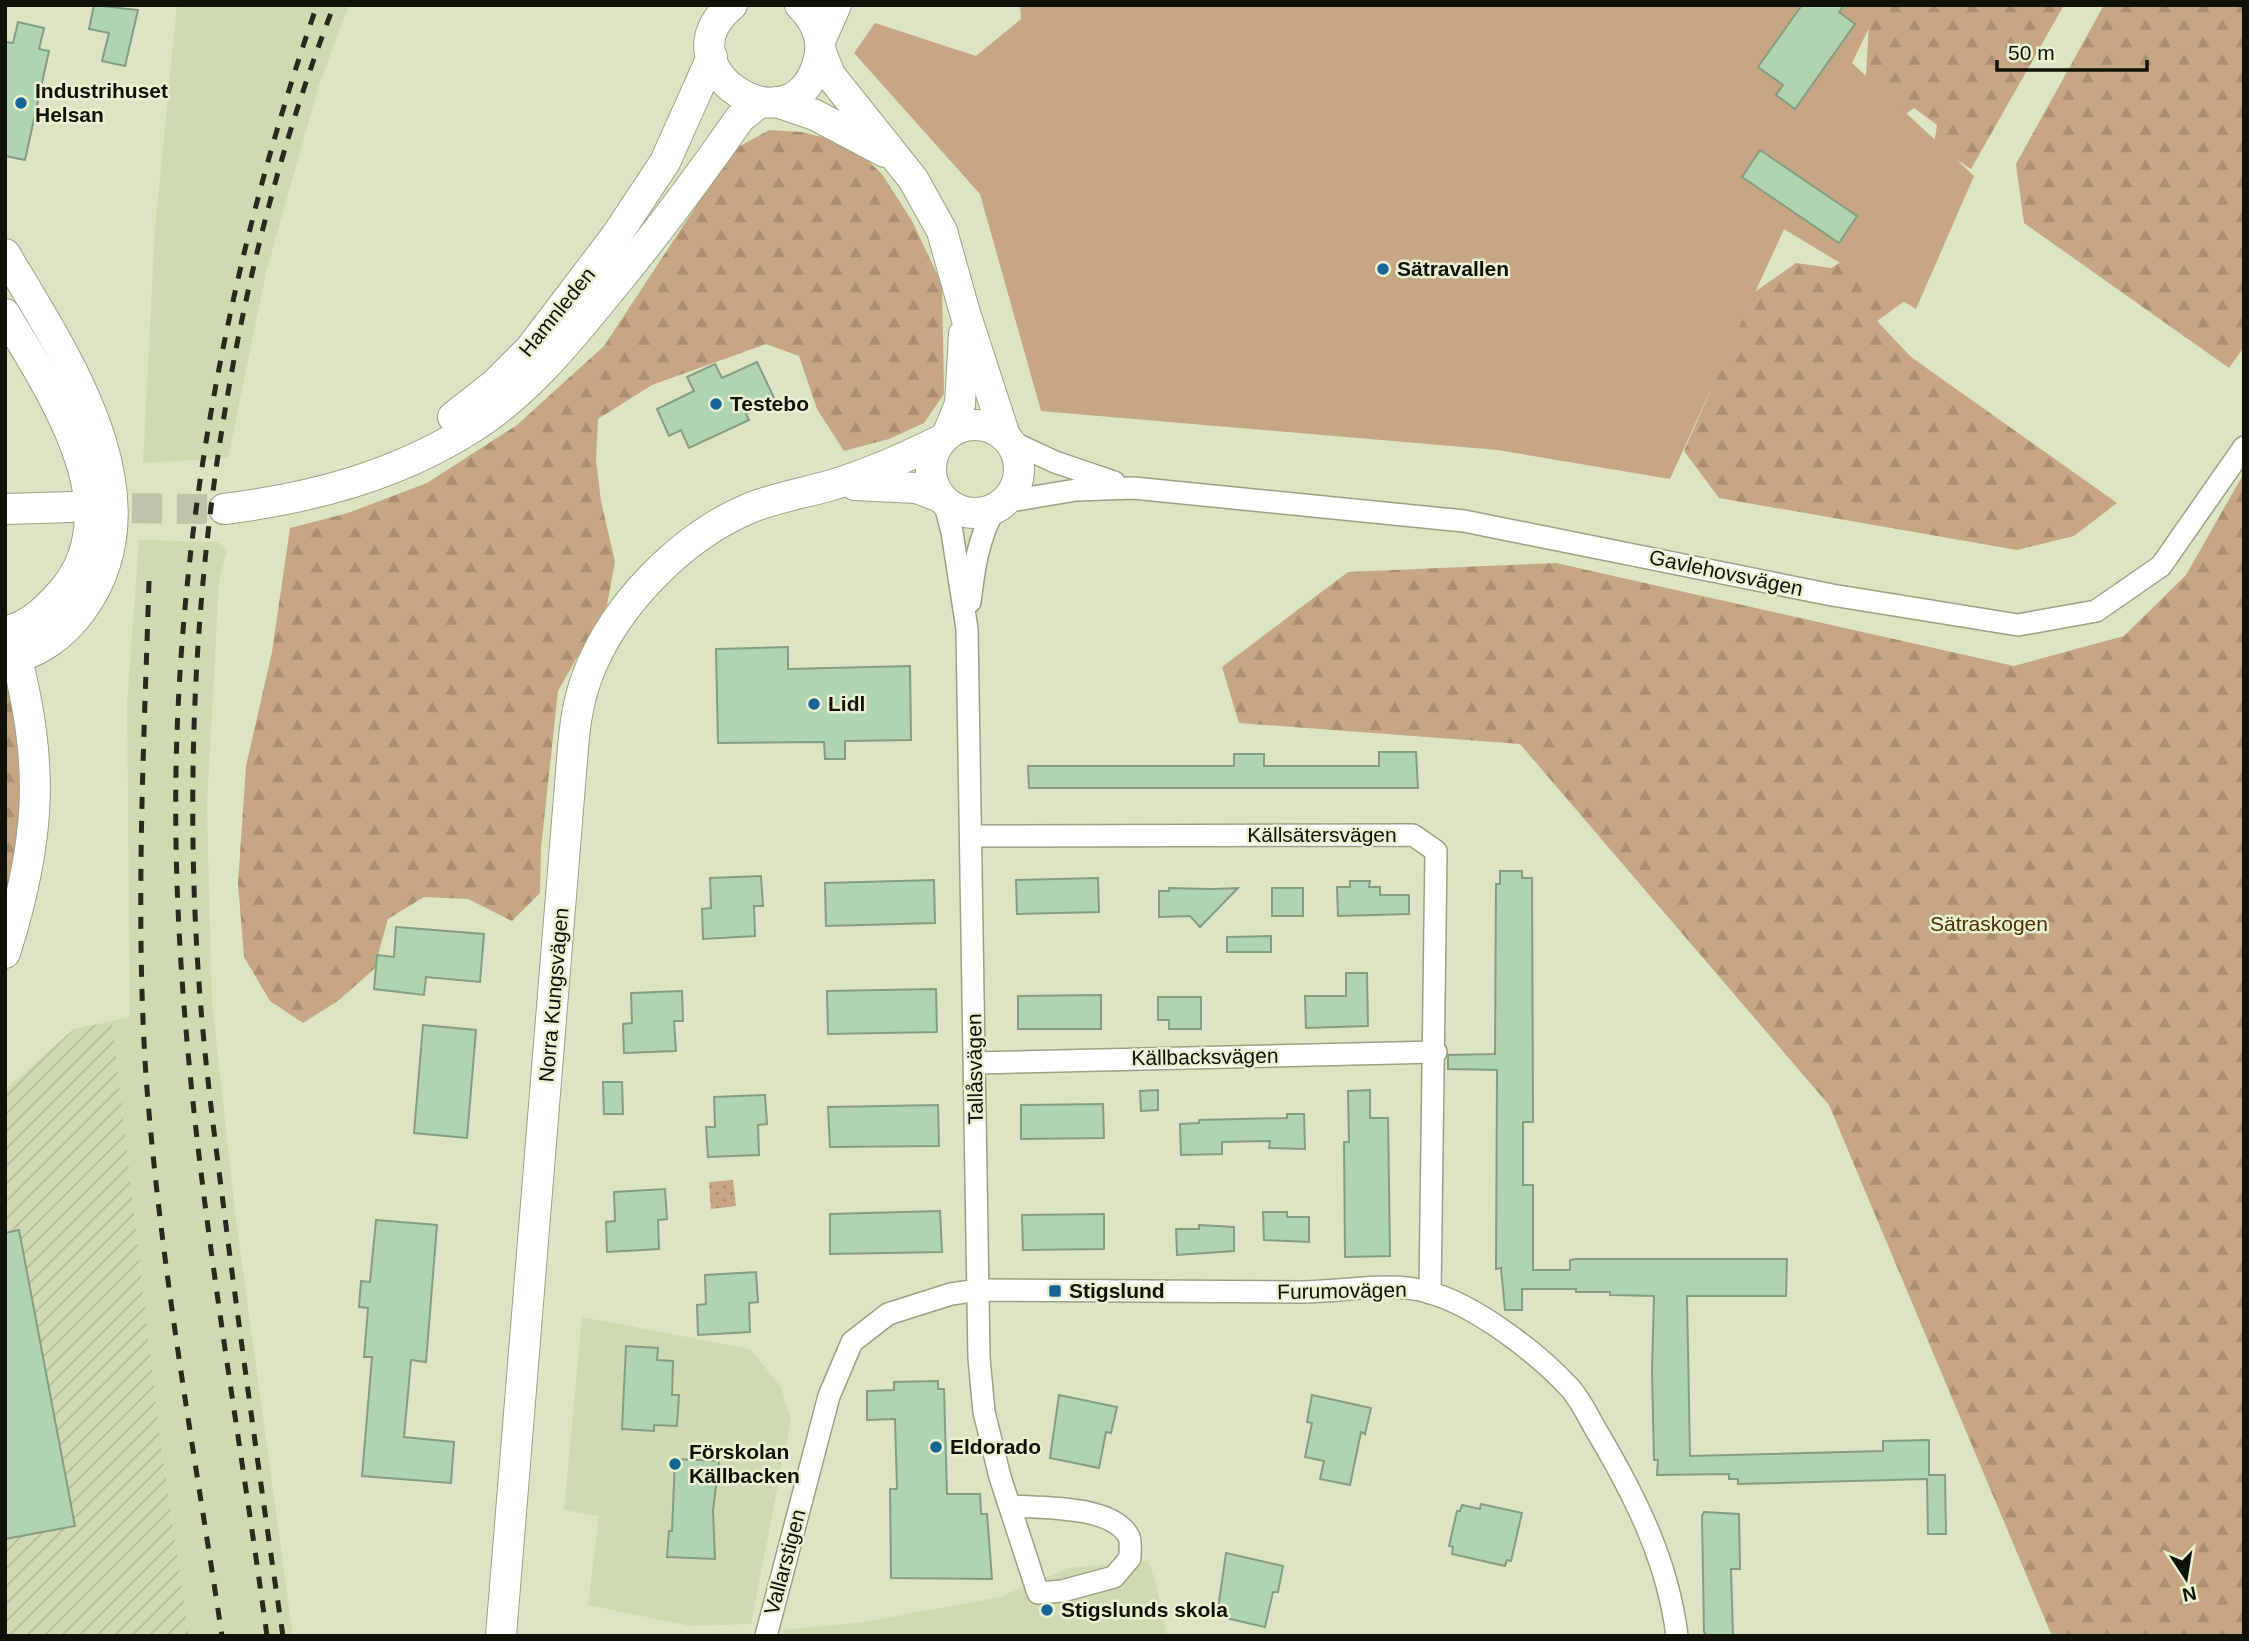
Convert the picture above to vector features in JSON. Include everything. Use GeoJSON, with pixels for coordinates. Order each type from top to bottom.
{"type":"FeatureCollection","features":[{"type":"Feature","properties":{"kind":"street","name":"Hamnleden"},"geometry":{"type":"LineString","coordinates":[[323,492],[421,440],[495,384],[530,349],[616,236],[665,162],[712,57],[712,38],[717,24],[732,5]]}},
{"type":"Feature","properties":{"kind":"street","name":"Tallåsvägen"},"geometry":{"type":"LineString","coordinates":[[800,5],[816,26],[830,75],[898,159],[925,198],[942,231],[965,313],[1008,438],[1017,453],[1018,480],[983,530],[976,552],[967,629]]}},
{"type":"Feature","properties":{"kind":"street"},"geometry":{"type":"LineString","coordinates":[[821,46],[836,5]]}},
{"type":"Feature","properties":{"kind":"street","name":"Hamnleden"},"geometry":{"type":"LineString","coordinates":[[224,509],[323,492],[428,453],[472,428],[545,368],[638,257],[740,118],[768,103],[793,96],[807,84],[817,69],[821,46]]}},
{"type":"Feature","properties":{"kind":"street","name":"Tallåsvägen"},"geometry":{"type":"LineString","coordinates":[[712,57],[717,74],[728,88],[742,98],[815,115],[898,159]]}},
{"type":"Feature","properties":{"kind":"street"},"geometry":{"type":"LineString","coordinates":[[5,254],[69,363],[94,419],[108,467],[113,502],[111,536],[105,566],[90,599],[58,636],[40,649],[9,646]]}},
{"type":"Feature","properties":{"kind":"street","name":"Tallåsvägen"},"geometry":{"type":"LineString","coordinates":[[965,313],[960,404],[933,453],[930,468],[932,483],[942,499],[952,532],[967,629],[979,1290],[984,1412],[1011,1506],[1038,1593],[1062,1591],[1115,1577],[1130,1558],[1130,1538],[1118,1524],[1090,1512],[1011,1506]]}},
{"type":"Feature","properties":{"kind":"street"},"geometry":{"type":"LineString","coordinates":[[5,314],[69,428],[85,470],[89,503],[81,560],[68,585],[9,646]]}},
{"type":"Feature","properties":{"kind":"street"},"geometry":{"type":"LineString","coordinates":[[944,436],[971,424],[983,425],[1008,438]]}},
{"type":"Feature","properties":{"kind":"street","name":"Norra Kungsvägen"},"geometry":{"type":"LineString","coordinates":[[501,1636],[572,760],[576,721],[587,676],[629,603],[687,547],[750,508],[885,468],[944,436]]}},
{"type":"Feature","properties":{"kind":"street","name":"Gavlehovsvägen"},"geometry":{"type":"LineString","coordinates":[[1008,438],[1085,474],[1133,488]]}},
{"type":"Feature","properties":{"kind":"street","name":"Gavlehovsvägen"},"geometry":{"type":"LineString","coordinates":[[1000,505],[1076,490],[1133,488],[1464,521],[1832,595],[2018,625],[2096,611],[2161,565],[2244,447]]}},
{"type":"Feature","properties":{"kind":"street","name":"Norra Kungsvägen"},"geometry":{"type":"LineString","coordinates":[[830,485],[917,488],[942,499]]}},
{"type":"Feature","properties":{"kind":"street"},"geometry":{"type":"LineString","coordinates":[[942,499],[968,513],[1000,505]]}},
{"type":"Feature","properties":{"kind":"street"},"geometry":{"type":"LineString","coordinates":[[5,509],[72,508]]}},
{"type":"Feature","properties":{"kind":"street"},"geometry":{"type":"LineString","coordinates":[[5,953],[20,905],[33,841],[36,758],[27,694],[9,646]]}},
{"type":"Feature","properties":{"kind":"street","name":"Källsätersvägen"},"geometry":{"type":"LineString","coordinates":[[971,836],[1413,835],[1436,851],[1436,1052],[1430,1293]]}},
{"type":"Feature","properties":{"kind":"street","name":"Källbacksvägen"},"geometry":{"type":"LineString","coordinates":[[975,1063],[1436,1052]]}},
{"type":"Feature","properties":{"kind":"street","name":"Furumovägen"},"geometry":{"type":"LineString","coordinates":[[979,1290],[1308,1292],[1398,1286],[1430,1293],[1471,1312],[1518,1342],[1570,1387],[1631,1490],[1648,1529],[1665,1574],[1677,1636]]}},
{"type":"Feature","properties":{"kind":"street","name":"Vallarstigen"},"geometry":{"type":"LineString","coordinates":[[766,1636],[829,1396],[852,1342],[888,1314],[951,1294],[979,1290]]}},
{"type":"Feature","properties":{"kind":"shaded area"},"geometry":{"type":"Polygon","coordinates":[[[177,5],[349,5],[319,85],[266,273],[228,458],[143,463],[155,227],[177,5]]]}},
{"type":"Feature","properties":{"kind":"shaded area"},"geometry":{"type":"Polygon","coordinates":[[[139,540],[217,542],[227,551],[219,582],[207,806],[212,1002],[236,1220],[293,1636],[189,1636],[159,1431],[112,1021],[130,1017],[127,703],[139,540]]]}},
{"type":"Feature","properties":{"kind":"shaded area"},"geometry":{"type":"Polygon","coordinates":[[[112,1021],[159,1431],[189,1636],[5,1636],[5,1090],[74,1029],[112,1021]]]}},
{"type":"Feature","properties":{"kind":"shaded area","name":"Förskolan Källbacken"},"geometry":{"type":"Polygon","coordinates":[[[582,1317],[750,1349],[781,1387],[791,1419],[751,1624],[691,1626],[588,1605],[599,1516],[564,1510],[582,1317]]]}},
{"type":"Feature","properties":{"kind":"shaded area","name":"Stigslunds skola"},"geometry":{"type":"Polygon","coordinates":[[[1148,1561],[1155,1580],[1167,1636],[783,1636],[783,1630],[864,1622],[1000,1597],[1068,1568],[1148,1561]]]}},
{"type":"Feature","properties":{"kind":"green space","name":"Sätravallen"},"geometry":{"type":"Polygon","coordinates":[[[1020,5],[1880,5],[1852,63],[1974,176],[1916,309],[1784,229],[1670,479],[1498,450],[1041,411],[980,194],[854,53],[875,23],[976,56],[1021,19],[1020,5]]]}},
{"type":"Feature","properties":{"kind":"green space"},"geometry":{"type":"Polygon","coordinates":[[[1870,5],[2064,5],[1971,169],[1934,145],[1937,125],[1914,108],[1903,116],[1865,93],[1870,5]]]}},
{"type":"Feature","properties":{"kind":"green space"},"geometry":{"type":"Polygon","coordinates":[[[2104,5],[2244,5],[2244,347],[2229,368],[2024,223],[2016,164],[2104,5]]]}},
{"type":"Feature","properties":{"kind":"green space"},"geometry":{"type":"Polygon","coordinates":[[[769,130],[802,132],[850,144],[882,174],[912,221],[942,284],[944,394],[924,423],[889,439],[844,451],[817,409],[799,356],[766,344],[652,385],[598,419],[596,460],[601,501],[615,562],[607,605],[558,691],[541,848],[540,893],[512,921],[468,899],[424,897],[388,919],[374,969],[339,1000],[303,1023],[270,1001],[244,957],[238,883],[246,766],[272,652],[290,528],[348,513],[427,483],[517,425],[604,346],[733,150],[769,130]]]}},
{"type":"Feature","properties":{"kind":"green space"},"geometry":{"type":"Polygon","coordinates":[[[1880,238],[1913,295],[1877,321],[1911,357],[2117,503],[2074,536],[2017,550],[1719,498],[1684,451],[1710,392],[1694,382],[1732,308],[1796,263],[1831,268],[1880,238]]]}},
{"type":"Feature","properties":{"kind":"green space","name":"Sätraskogen"},"geometry":{"type":"Polygon","coordinates":[[[2244,473],[2244,1636],[2052,1636],[1829,1105],[1520,744],[1239,723],[1222,667],[1348,572],[1556,563],[2014,666],[2124,636],[2186,575],[2244,473]]]}},
{"type":"Feature","properties":{"kind":"green space"},"geometry":{"type":"Polygon","coordinates":[[[5,688],[16,695],[27,813],[5,926],[5,688]]]}},
{"type":"Feature","properties":{"kind":"green space"},"geometry":{"type":"Polygon","coordinates":[[[733,1180],[736,1206],[711,1209],[709,1182],[733,1180]]]}},
{"type":"Feature","properties":{"kind":"building"},"geometry":{"type":"Polygon","coordinates":[[[94,5],[138,10],[125,66],[102,61],[109,33],[89,29],[94,5]]]}},
{"type":"Feature","properties":{"kind":"building"},"geometry":{"type":"Polygon","coordinates":[[[1802,5],[1844,5],[1839,12],[1855,24],[1795,109],[1776,95],[1783,85],[1758,67],[1802,5]]]}},
{"type":"Feature","properties":{"kind":"building","name":"Industrihuset Helsan"},"geometry":{"type":"Polygon","coordinates":[[[18,22],[44,28],[39,49],[49,51],[25,160],[5,156],[5,42],[13,43],[18,22]]]}},
{"type":"Feature","properties":{"kind":"building"},"geometry":{"type":"Polygon","coordinates":[[[1760,150],[1857,216],[1839,243],[1742,177],[1760,150]]]}},
{"type":"Feature","properties":{"kind":"building","name":"Testebo"},"geometry":{"type":"Polygon","coordinates":[[[757,362],[775,400],[746,414],[749,420],[689,448],[681,430],[669,436],[657,409],[694,391],[687,377],[715,364],[722,378],[757,362]]]}},
{"type":"Feature","properties":{"kind":"building","name":"Lidl"},"geometry":{"type":"Polygon","coordinates":[[[788,647],[788,669],[910,666],[911,740],[845,741],[845,759],[825,759],[824,742],[718,743],[716,649],[788,647]]]}},
{"type":"Feature","properties":{"kind":"building"},"geometry":{"type":"Polygon","coordinates":[[[1379,752],[1416,752],[1418,788],[1029,788],[1028,766],[1234,766],[1234,754],[1264,754],[1264,766],[1379,766],[1379,752]]]}},
{"type":"Feature","properties":{"kind":"building"},"geometry":{"type":"Polygon","coordinates":[[[1500,871],[1522,871],[1522,878],[1532,878],[1533,1122],[1523,1122],[1523,1185],[1533,1185],[1533,1270],[1570,1270],[1570,1260],[1576,1259],[1787,1259],[1786,1296],[1687,1296],[1690,1456],[1883,1451],[1883,1441],[1929,1440],[1929,1475],[1945,1475],[1946,1534],[1928,1534],[1927,1479],[1738,1484],[1738,1479],[1729,1479],[1729,1474],[1657,1475],[1658,1460],[1654,1460],[1652,1371],[1654,1296],[1576,1292],[1576,1289],[1522,1289],[1522,1310],[1505,1310],[1501,1268],[1496,1269],[1497,1070],[1448,1069],[1448,1055],[1495,1054],[1496,884],[1500,884],[1500,871]]]}},
{"type":"Feature","properties":{"kind":"building"},"geometry":{"type":"Polygon","coordinates":[[[761,876],[763,906],[754,906],[755,936],[703,939],[702,909],[711,908],[710,878],[761,876]]]}},
{"type":"Feature","properties":{"kind":"building"},"geometry":{"type":"Polygon","coordinates":[[[1098,878],[1099,912],[1017,914],[1016,880],[1098,878]]]}},
{"type":"Feature","properties":{"kind":"building"},"geometry":{"type":"Polygon","coordinates":[[[934,880],[935,923],[826,926],[825,883],[934,880]]]}},
{"type":"Feature","properties":{"kind":"building"},"geometry":{"type":"Polygon","coordinates":[[[1350,881],[1370,881],[1369,887],[1380,887],[1380,895],[1409,895],[1409,914],[1338,916],[1337,887],[1350,887],[1350,881]]]}},
{"type":"Feature","properties":{"kind":"building"},"geometry":{"type":"Polygon","coordinates":[[[1169,888],[1238,888],[1200,927],[1190,916],[1159,917],[1159,891],[1169,891],[1169,888]]]}},
{"type":"Feature","properties":{"kind":"building"},"geometry":{"type":"Polygon","coordinates":[[[1272,888],[1303,888],[1303,916],[1272,916],[1272,888]]]}},
{"type":"Feature","properties":{"kind":"building"},"geometry":{"type":"Polygon","coordinates":[[[396,927],[484,934],[480,982],[426,977],[424,995],[374,989],[377,955],[394,957],[396,927]]]}},
{"type":"Feature","properties":{"kind":"building"},"geometry":{"type":"Polygon","coordinates":[[[1271,936],[1271,952],[1227,952],[1227,937],[1271,936]]]}},
{"type":"Feature","properties":{"kind":"building"},"geometry":{"type":"Polygon","coordinates":[[[1346,973],[1367,973],[1368,1026],[1306,1028],[1305,996],[1346,996],[1346,973]]]}},
{"type":"Feature","properties":{"kind":"building"},"geometry":{"type":"Polygon","coordinates":[[[936,989],[937,1032],[828,1034],[827,991],[936,989]]]}},
{"type":"Feature","properties":{"kind":"building"},"geometry":{"type":"Polygon","coordinates":[[[682,991],[683,1021],[674,1021],[676,1051],[624,1053],[623,1024],[632,1023],[631,993],[682,991]]]}},
{"type":"Feature","properties":{"kind":"building"},"geometry":{"type":"Polygon","coordinates":[[[1101,995],[1101,1029],[1018,1029],[1018,996],[1101,995]]]}},
{"type":"Feature","properties":{"kind":"building"},"geometry":{"type":"Polygon","coordinates":[[[1158,997],[1201,997],[1201,1029],[1169,1029],[1169,1020],[1158,1020],[1158,997]]]}},
{"type":"Feature","properties":{"kind":"building"},"geometry":{"type":"Polygon","coordinates":[[[423,1025],[476,1030],[467,1138],[414,1133],[423,1025]]]}},
{"type":"Feature","properties":{"kind":"building"},"geometry":{"type":"Polygon","coordinates":[[[603,1082],[622,1082],[623,1114],[604,1114],[603,1082]]]}},
{"type":"Feature","properties":{"kind":"building"},"geometry":{"type":"Polygon","coordinates":[[[1158,1090],[1158,1110],[1141,1111],[1140,1091],[1158,1090]]]}},
{"type":"Feature","properties":{"kind":"building"},"geometry":{"type":"Polygon","coordinates":[[[1370,1090],[1370,1118],[1388,1118],[1390,1256],[1345,1257],[1344,1142],[1349,1142],[1348,1091],[1370,1090]]]}},
{"type":"Feature","properties":{"kind":"building"},"geometry":{"type":"Polygon","coordinates":[[[765,1095],[767,1124],[758,1125],[759,1155],[708,1157],[706,1127],[715,1127],[714,1097],[765,1095]]]}},
{"type":"Feature","properties":{"kind":"building"},"geometry":{"type":"Polygon","coordinates":[[[1103,1104],[1104,1138],[1021,1139],[1021,1105],[1103,1104]]]}},
{"type":"Feature","properties":{"kind":"building"},"geometry":{"type":"Polygon","coordinates":[[[938,1105],[939,1146],[830,1147],[828,1107],[938,1105]]]}},
{"type":"Feature","properties":{"kind":"building"},"geometry":{"type":"Polygon","coordinates":[[[1287,1114],[1304,1114],[1305,1149],[1269,1148],[1270,1141],[1222,1142],[1222,1154],[1181,1155],[1180,1124],[1199,1123],[1199,1120],[1287,1118],[1287,1114]]]}},
{"type":"Feature","properties":{"kind":"building"},"geometry":{"type":"Polygon","coordinates":[[[665,1189],[667,1219],[658,1220],[659,1249],[607,1252],[606,1222],[615,1221],[614,1192],[665,1189]]]}},
{"type":"Feature","properties":{"kind":"building"},"geometry":{"type":"Polygon","coordinates":[[[940,1211],[942,1252],[830,1254],[830,1214],[940,1211]]]}},
{"type":"Feature","properties":{"kind":"building"},"geometry":{"type":"Polygon","coordinates":[[[1263,1212],[1287,1212],[1287,1217],[1309,1217],[1309,1242],[1264,1240],[1263,1212]]]}},
{"type":"Feature","properties":{"kind":"building"},"geometry":{"type":"Polygon","coordinates":[[[1104,1214],[1104,1249],[1023,1250],[1022,1215],[1104,1214]]]}},
{"type":"Feature","properties":{"kind":"building"},"geometry":{"type":"Polygon","coordinates":[[[376,1220],[437,1225],[426,1362],[411,1360],[404,1437],[454,1442],[451,1483],[362,1476],[372,1357],[364,1357],[368,1308],[359,1307],[361,1281],[370,1282],[376,1220]]]}},
{"type":"Feature","properties":{"kind":"building"},"geometry":{"type":"Polygon","coordinates":[[[1199,1225],[1234,1227],[1234,1251],[1177,1255],[1176,1229],[1199,1229],[1199,1225]]]}},
{"type":"Feature","properties":{"kind":"building"},"geometry":{"type":"Polygon","coordinates":[[[19,1230],[75,1526],[5,1539],[5,1233],[19,1230]]]}},
{"type":"Feature","properties":{"kind":"building"},"geometry":{"type":"Polygon","coordinates":[[[756,1272],[758,1302],[749,1303],[750,1332],[698,1335],[697,1305],[706,1304],[705,1275],[756,1272]]]}},
{"type":"Feature","properties":{"kind":"building"},"geometry":{"type":"Polygon","coordinates":[[[626,1346],[658,1348],[657,1360],[673,1361],[672,1395],[679,1395],[677,1426],[654,1425],[654,1431],[622,1429],[626,1346]]]}},
{"type":"Feature","properties":{"kind":"building"},"geometry":{"type":"Polygon","coordinates":[[[938,1381],[938,1389],[944,1389],[947,1494],[980,1494],[981,1514],[987,1514],[992,1579],[891,1578],[890,1489],[897,1489],[895,1419],[867,1420],[867,1391],[894,1390],[894,1382],[938,1381]]]}},
{"type":"Feature","properties":{"kind":"building"},"geometry":{"type":"Polygon","coordinates":[[[1059,1395],[1117,1407],[1111,1433],[1106,1432],[1099,1468],[1050,1458],[1059,1395]]]}},
{"type":"Feature","properties":{"kind":"building"},"geometry":{"type":"Polygon","coordinates":[[[1312,1395],[1371,1408],[1365,1434],[1361,1432],[1350,1485],[1320,1479],[1324,1461],[1305,1457],[1312,1423],[1307,1422],[1312,1395]]]}},
{"type":"Feature","properties":{"kind":"building"},"geometry":{"type":"Polygon","coordinates":[[[675,1459],[719,1461],[713,1511],[715,1559],[667,1557],[669,1531],[672,1531],[675,1459]]]}},
{"type":"Feature","properties":{"kind":"building"},"geometry":{"type":"Polygon","coordinates":[[[1481,1504],[1522,1513],[1511,1561],[1507,1560],[1505,1566],[1452,1554],[1453,1547],[1449,1546],[1457,1511],[1460,1511],[1462,1505],[1480,1509],[1481,1504]]]}},
{"type":"Feature","properties":{"kind":"building"},"geometry":{"type":"Polygon","coordinates":[[[1704,1512],[1739,1514],[1740,1569],[1731,1569],[1733,1636],[1707,1636],[1704,1632],[1704,1512]]]}},
{"type":"Feature","properties":{"kind":"building"},"geometry":{"type":"Polygon","coordinates":[[[1226,1553],[1283,1566],[1278,1592],[1273,1592],[1265,1627],[1217,1616],[1226,1553]]]}},
{"type":"Feature","properties":{"kind":"tunnel"},"geometry":{"type":"LineString","coordinates":[[87,508],[224,509]]}},
{"type":"Feature","properties":{"kind":"railway"},"geometry":{"type":"LineString","coordinates":[[267,1636],[192,1096],[177,879],[176,770],[188,575],[216,382],[260,191],[317,5]]}},
{"type":"Feature","properties":{"kind":"railway"},"geometry":{"type":"LineString","coordinates":[[283,1636],[230,1257],[204,1041],[193,848],[194,725],[201,602],[215,479],[234,357],[261,237],[294,119],[334,5]]}},
{"type":"Feature","properties":{"kind":"railway"},"geometry":{"type":"LineString","coordinates":[[149,581],[141,890],[146,1076],[169,1286],[222,1636]]}},
{"type":"Feature","properties":{"kind":"place","name":"Industrihuset Helsan"},"geometry":{"type":"Point","coordinates":[21,103]}},
{"type":"Feature","properties":{"kind":"place","name":"Sätravallen"},"geometry":{"type":"Point","coordinates":[1383,269]}},
{"type":"Feature","properties":{"kind":"place","name":"Testebo"},"geometry":{"type":"Point","coordinates":[716,404]}},
{"type":"Feature","properties":{"kind":"place","name":"Lidl"},"geometry":{"type":"Point","coordinates":[814,704]}},
{"type":"Feature","properties":{"kind":"place","name":"Stigslund"},"geometry":{"type":"Point","coordinates":[1055,1291]}},
{"type":"Feature","properties":{"kind":"place","name":"Eldorado"},"geometry":{"type":"Point","coordinates":[936,1447]}},
{"type":"Feature","properties":{"kind":"place","name":"Förskolan Källbacken"},"geometry":{"type":"Point","coordinates":[675,1464]}},
{"type":"Feature","properties":{"kind":"place","name":"Stigslunds skola"},"geometry":{"type":"Point","coordinates":[1047,1610]}}]}
